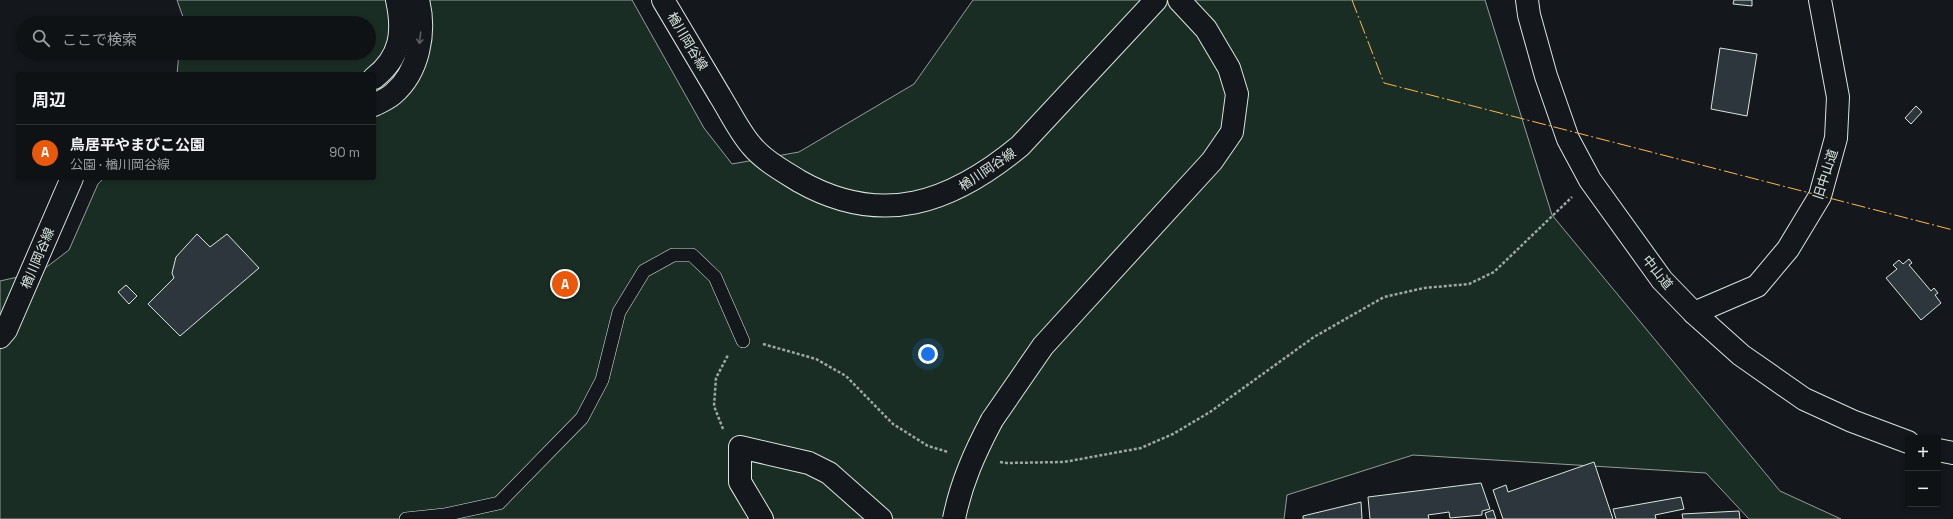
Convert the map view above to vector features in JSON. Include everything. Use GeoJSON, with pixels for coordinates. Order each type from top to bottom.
{"type":"FeatureCollection","features":[{"type":"Feature","properties":{"kind":"main road"},"geometry":{"type":"LineString","coordinates":[[376,76],[386,68],[398,46],[401,19],[397,0]]}},
{"type":"Feature","properties":{"kind":"main road"},"geometry":{"type":"LineString","coordinates":[[376,105],[392,94],[407,79],[415,60],[421,41],[422,16],[418,0]]}},
{"type":"Feature","properties":{"kind":"main road","name":"楢川岡谷線"},"geometry":{"type":"LineString","coordinates":[[663,0],[751,145],[781,170],[818,192],[857,203],[896,206],[916,204],[955,190],[976,180],[999,164],[1020,146],[1156,0]]}},
{"type":"Feature","properties":{"kind":"main road"},"geometry":{"type":"LineString","coordinates":[[954,519],[958,497],[973,458],[992,420],[1043,346],[1212,161],[1232,132],[1237,94],[1229,68],[1206,29],[1179,0]]}},
{"type":"Feature","properties":{"kind":"main road","name":"中山道"},"geometry":{"type":"LineString","coordinates":[[1527,0],[1529,15],[1548,83],[1568,139],[1590,180],[1662,280],[1694,312],[1742,355],[1804,399],[1852,421],[1905,441]]}},
{"type":"Feature","properties":{"kind":"main road","name":"旧中山道"},"geometry":{"type":"LineString","coordinates":[[1694,312],[1757,286],[1788,248],[1820,196],[1836,138],[1838,97],[1820,0]]}},
{"type":"Feature","properties":{"kind":"main road","name":"楢川岡谷線"},"geometry":{"type":"LineString","coordinates":[[0,337],[6,330],[71,180]]}},
{"type":"Feature","properties":{"kind":"main road"},"geometry":{"type":"LineString","coordinates":[[762,519],[740,482],[740,447],[809,463],[828,474],[881,519]]}},
{"type":"Feature","properties":{"kind":"main road"},"geometry":{"type":"LineString","coordinates":[[1941,451],[1953,453]]}},
{"type":"Feature","properties":{"kind":"lane"},"geometry":{"type":"LineString","coordinates":[[406,519],[444,515],[499,503],[582,418],[602,380],[619,312],[644,271],[673,255],[692,255],[715,277],[743,341]]}},
{"type":"Feature","properties":{"kind":"path"},"geometry":{"type":"LineString","coordinates":[[993,460],[1007,463],[1064,462],[1141,448],[1173,434],[1210,412],[1314,337],[1384,297],[1424,288],[1469,284],[1494,272],[1590,180]]}},
{"type":"Feature","properties":{"kind":"path"},"geometry":{"type":"LineString","coordinates":[[740,447],[723,429],[714,406],[716,378],[731,350],[743,341],[757,343],[816,359],[846,376],[893,424],[928,446],[949,452]]}},
{"type":"Feature","properties":{"kind":"green space"},"geometry":{"type":"Polygon","coordinates":[[[177,0],[632,0],[704,128],[732,164],[799,152],[914,84],[973,0],[1485,0],[1552,215],[1780,491],[1841,519],[1749,519],[1706,473],[1413,455],[1287,495],[1284,519],[0,519],[0,281],[40,272],[69,250],[98,184],[102,180],[376,180],[376,72],[177,72],[178,60],[376,60],[376,16],[183,16],[177,0]]]}},
{"type":"Feature","properties":{"kind":"building"},"geometry":{"type":"Polygon","coordinates":[[[1734,0],[1752,0],[1752,6],[1733,4],[1734,0]]]}},
{"type":"Feature","properties":{"kind":"building"},"geometry":{"type":"Polygon","coordinates":[[[1720,48],[1757,54],[1747,116],[1711,109],[1720,48]]]}},
{"type":"Feature","properties":{"kind":"building"},"geometry":{"type":"Polygon","coordinates":[[[1916,106],[1922,112],[1911,124],[1905,118],[1916,106]]]}},
{"type":"Feature","properties":{"kind":"building"},"geometry":{"type":"Polygon","coordinates":[[[197,234],[210,247],[227,234],[259,268],[180,336],[148,304],[174,278],[172,273],[176,257],[197,234]]]}},
{"type":"Feature","properties":{"kind":"building"},"geometry":{"type":"Polygon","coordinates":[[[1909,259],[1912,263],[1909,265],[1931,291],[1934,288],[1938,293],[1935,295],[1941,303],[1921,320],[1886,278],[1897,269],[1893,265],[1899,260],[1903,264],[1909,259]]]}},
{"type":"Feature","properties":{"kind":"building"},"geometry":{"type":"Polygon","coordinates":[[[126,285],[137,296],[129,304],[118,292],[126,285]]]}},
{"type":"Feature","properties":{"kind":"building"},"geometry":{"type":"Polygon","coordinates":[[[1594,462],[1613,519],[1503,519],[1493,490],[1506,485],[1508,492],[1594,462]]]}},
{"type":"Feature","properties":{"kind":"building"},"geometry":{"type":"Polygon","coordinates":[[[1481,483],[1490,509],[1482,511],[1482,515],[1450,518],[1449,512],[1428,515],[1429,519],[1370,519],[1368,497],[1481,483]]]}},
{"type":"Feature","properties":{"kind":"building"},"geometry":{"type":"Polygon","coordinates":[[[1681,497],[1684,509],[1655,515],[1656,519],[1616,519],[1613,509],[1681,497]]]}},
{"type":"Feature","properties":{"kind":"building"},"geometry":{"type":"Polygon","coordinates":[[[1361,502],[1362,519],[1303,519],[1303,516],[1361,502]]]}},
{"type":"Feature","properties":{"kind":"building"},"geometry":{"type":"Polygon","coordinates":[[[1493,510],[1496,519],[1487,519],[1485,513],[1493,510]]]}},
{"type":"Feature","properties":{"kind":"building"},"geometry":{"type":"Polygon","coordinates":[[[1739,511],[1740,519],[1683,519],[1682,514],[1739,511]]]}},
{"type":"Feature","properties":{"kind":"power"},"geometry":{"type":"LineString","coordinates":[[1352,0],[1384,83],[1953,230]]}},
{"type":"Feature","properties":{"kind":"place","name":"鳥居平やまびこ公園"},"geometry":{"type":"Point","coordinates":[565,284]}}]}
